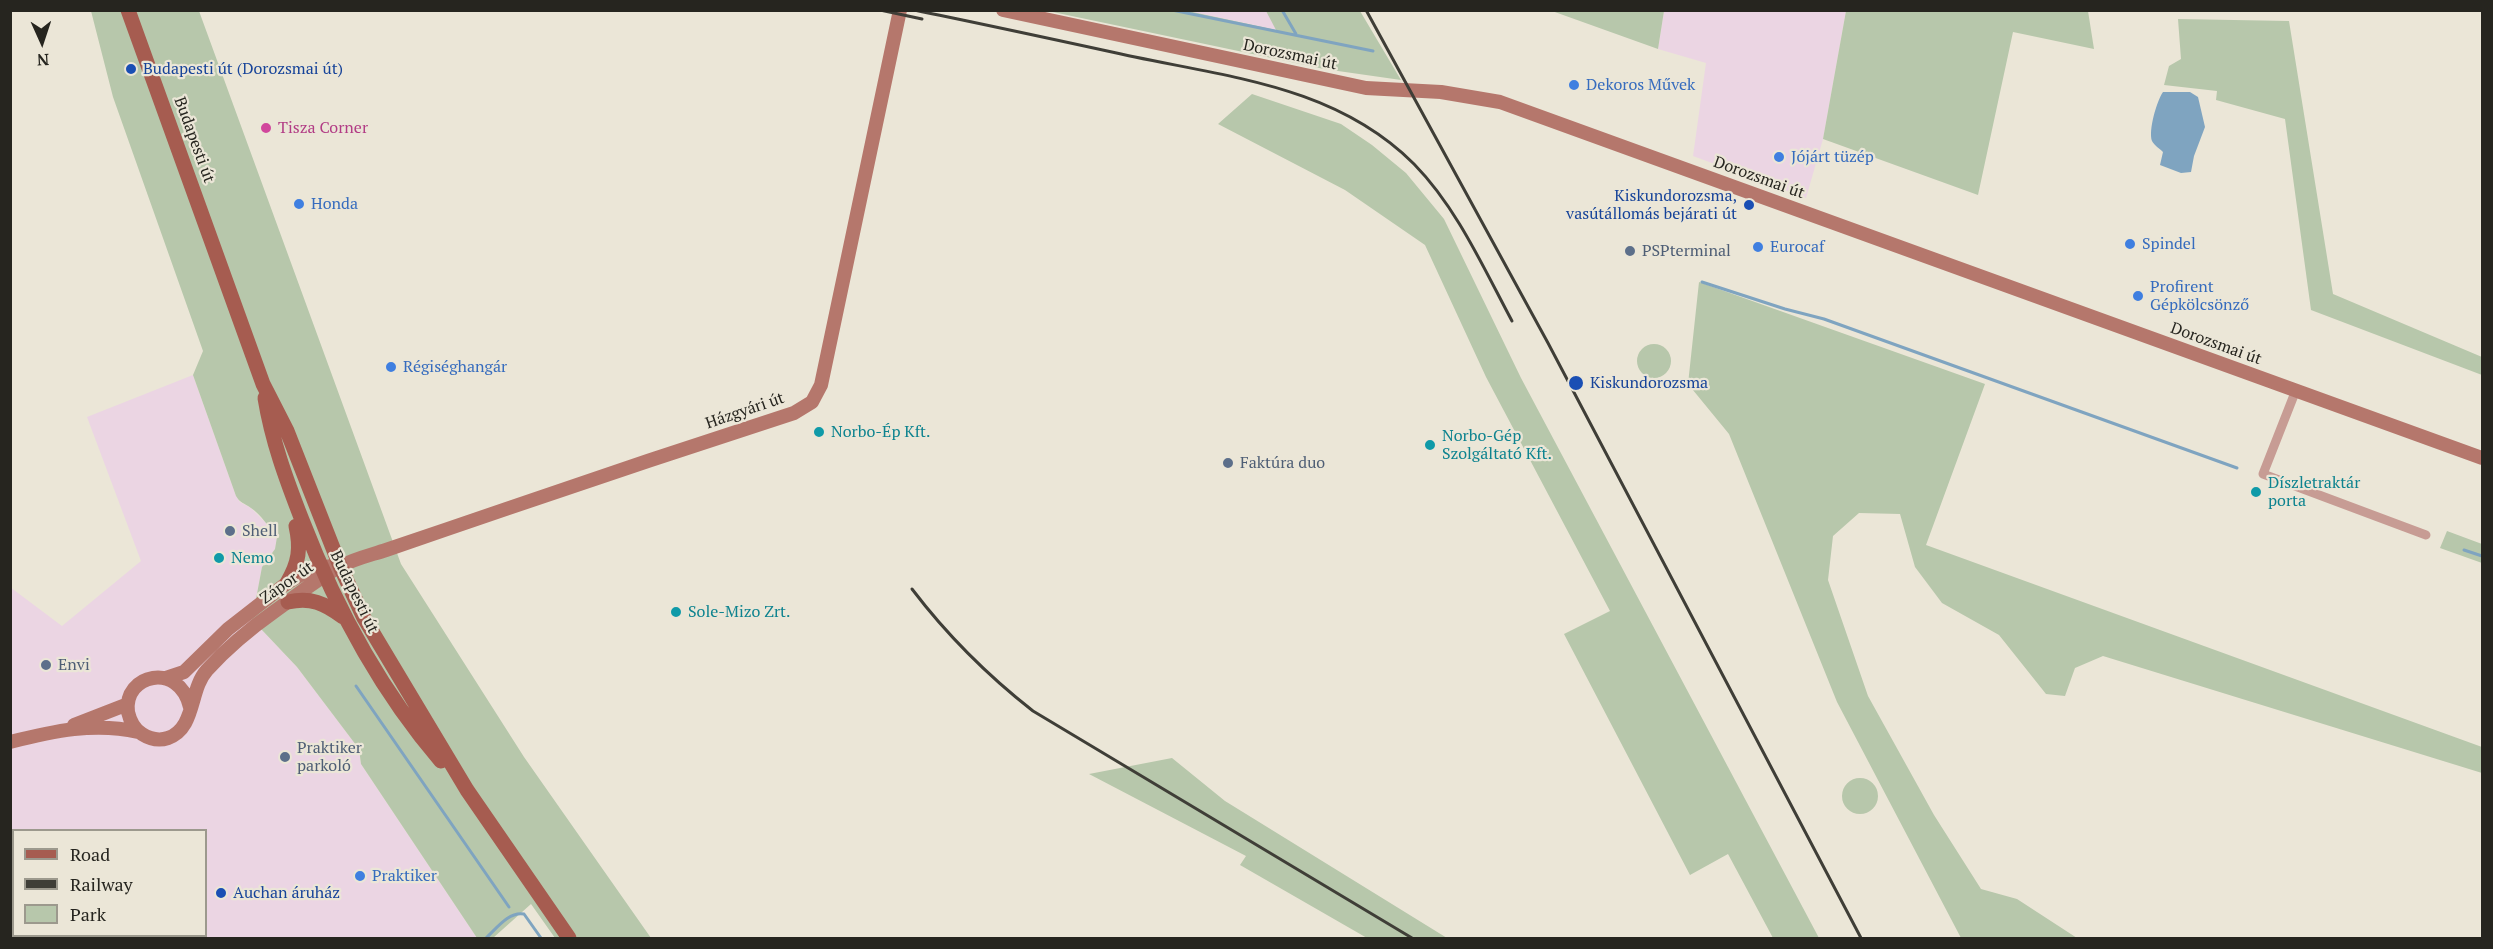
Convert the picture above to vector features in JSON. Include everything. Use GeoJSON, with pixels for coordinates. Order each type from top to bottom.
{"type":"FeatureCollection","features":[{"type":"Feature","properties":{"kind":"main road","name":"Budapesti út"},"geometry":{"type":"LineString","coordinates":[[128,10],[262,384],[287,432],[340,566],[364,618],[467,790],[569,939]]}},
{"type":"Feature","properties":{"kind":"main road","name":"Budapesti út"},"geometry":{"type":"LineString","coordinates":[[262,384],[271,436],[292,496],[322,572],[344,618],[410,724],[467,790]]}},
{"type":"Feature","properties":{"kind":"main road"},"geometry":{"type":"LineString","coordinates":[[287,583],[298,558],[300,544],[293,514],[292,496]]}},
{"type":"Feature","properties":{"kind":"main road"},"geometry":{"type":"LineString","coordinates":[[288,602],[317,601],[344,618]]}},
{"type":"Feature","properties":{"kind":"street","name":"Házgyári út"},"geometry":{"type":"LineString","coordinates":[[340,566],[794,412],[812,402],[821,385],[900,10]]}},
{"type":"Feature","properties":{"kind":"street","name":"Dorozsmai út"},"geometry":{"type":"LineString","coordinates":[[1003,10],[1366,88],[1442,92],[1500,102],[2482,458]]}},
{"type":"Feature","properties":{"kind":"street"},"geometry":{"type":"LineString","coordinates":[[2296,390],[2263,474],[2426,535]]}},
{"type":"Feature","properties":{"kind":"street","name":"Zápor út"},"geometry":{"type":"LineString","coordinates":[[10,742],[63,730],[111,726],[138,732],[154,739],[164,739],[174,735],[183,728],[189,717],[192,698],[205,671],[256,624],[288,602],[322,572],[340,566]]}},
{"type":"Feature","properties":{"kind":"street","name":"Zápor út"},"geometry":{"type":"LineString","coordinates":[[63,730],[128,704],[135,688],[143,682],[184,672],[228,629],[287,583],[309,570],[322,572]]}},
{"type":"Feature","properties":{"kind":"street"},"geometry":{"type":"LineString","coordinates":[[166,678],[177,683],[187,696],[190,707]]}},
{"type":"Feature","properties":{"kind":"street"},"geometry":{"type":"LineString","coordinates":[[128,704],[131,723],[138,732]]}},
{"type":"Feature","properties":{"kind":"shaded area"},"geometry":{"type":"Polygon","coordinates":[[[1188,11],[1266,11],[1277,30],[1188,11]]]}},
{"type":"Feature","properties":{"kind":"shaded area"},"geometry":{"type":"Polygon","coordinates":[[[1664,11],[1846,11],[1823,139],[1806,198],[1693,156],[1706,63],[1658,49],[1664,11]]]}},
{"type":"Feature","properties":{"kind":"shaded area"},"geometry":{"type":"Polygon","coordinates":[[[193,375],[236,496],[268,525],[277,537],[275,549],[262,567],[256,599],[244,611],[297,667],[359,749],[361,764],[477,938],[11,938],[10,587],[62,626],[141,561],[87,417],[193,375]]]}},
{"type":"Feature","properties":{"kind":"green space"},"geometry":{"type":"Polygon","coordinates":[[[91,11],[199,11],[401,564],[524,757],[651,938],[555,938],[531,904],[493,938],[477,938],[361,764],[359,749],[297,667],[244,611],[256,599],[262,567],[275,549],[277,537],[258,514],[236,496],[193,375],[203,351],[113,97],[91,11]]]}},
{"type":"Feature","properties":{"kind":"green space"},"geometry":{"type":"Polygon","coordinates":[[[1048,11],[1188,11],[1276,30],[1266,11],[1360,11],[1401,80],[1324,69],[1048,11]]]}},
{"type":"Feature","properties":{"kind":"green space"},"geometry":{"type":"Polygon","coordinates":[[[1552,11],[1664,11],[1658,49],[1552,11]]]}},
{"type":"Feature","properties":{"kind":"green space"},"geometry":{"type":"Polygon","coordinates":[[[1846,11],[2088,11],[2094,49],[2013,32],[1978,195],[1823,139],[1846,11]]]}},
{"type":"Feature","properties":{"kind":"green space"},"geometry":{"type":"Polygon","coordinates":[[[2178,19],[2289,21],[2333,294],[2482,357],[2482,375],[2311,310],[2285,119],[2216,100],[2217,91],[2164,85],[2169,66],[2181,59],[2178,19]]]}},
{"type":"Feature","properties":{"kind":"green space"},"geometry":{"type":"Polygon","coordinates":[[[1252,94],[1341,124],[1372,145],[1406,173],[1444,219],[1521,378],[1819,938],[1773,938],[1728,854],[1690,875],[1564,634],[1610,611],[1486,377],[1425,245],[1345,190],[1218,124],[1252,94]]]}},
{"type":"Feature","properties":{"kind":"green space"},"geometry":{"type":"Polygon","coordinates":[[[1699,282],[1985,384],[1926,545],[2482,747],[2482,773],[2103,656],[2075,668],[2065,696],[2046,694],[1999,635],[1942,603],[1915,567],[1900,514],[1859,513],[1833,536],[1828,580],[1868,696],[1934,815],[1981,889],[2017,899],[2077,938],[1961,938],[1837,702],[1729,434],[1688,384],[1699,282]]]}},
{"type":"Feature","properties":{"kind":"green space"},"geometry":{"type":"Polygon","coordinates":[[[1654,344],[1666,349],[1671,361],[1666,373],[1654,378],[1642,373],[1637,361],[1642,349],[1654,344]]]}},
{"type":"Feature","properties":{"kind":"green space"},"geometry":{"type":"Polygon","coordinates":[[[2447,531],[2482,544],[2482,563],[2440,548],[2447,531]]]}},
{"type":"Feature","properties":{"kind":"green space"},"geometry":{"type":"Polygon","coordinates":[[[1172,758],[1225,801],[1447,938],[1367,938],[1240,865],[1246,856],[1089,774],[1172,758]]]}},
{"type":"Feature","properties":{"kind":"green space"},"geometry":{"type":"Polygon","coordinates":[[[1860,778],[1872,784],[1878,796],[1872,808],[1860,814],[1848,808],[1842,796],[1848,784],[1860,778]]]}},
{"type":"Feature","properties":{"kind":"water"},"geometry":{"type":"Polygon","coordinates":[[[2163,92],[2190,92],[2198,97],[2205,127],[2194,156],[2191,172],[2181,173],[2160,165],[2163,152],[2152,141],[2151,130],[2156,108],[2163,92]]]}},
{"type":"Feature","properties":{"kind":"waterway"},"geometry":{"type":"LineString","coordinates":[[1172,10],[1373,51]]}},
{"type":"Feature","properties":{"kind":"waterway"},"geometry":{"type":"LineString","coordinates":[[1282,10],[1296,34]]}},
{"type":"Feature","properties":{"kind":"waterway"},"geometry":{"type":"LineString","coordinates":[[1702,282],[1824,319],[2237,468]]}},
{"type":"Feature","properties":{"kind":"waterway"},"geometry":{"type":"LineString","coordinates":[[2464,550],[2482,556]]}},
{"type":"Feature","properties":{"kind":"waterway"},"geometry":{"type":"LineString","coordinates":[[356,686],[509,907]]}},
{"type":"Feature","properties":{"kind":"waterway"},"geometry":{"type":"LineString","coordinates":[[486,938],[503,922],[518,914],[524,914],[541,938]]}},
{"type":"Feature","properties":{"kind":"railway"},"geometry":{"type":"LineString","coordinates":[[880,10],[922,19]]}},
{"type":"Feature","properties":{"kind":"railway"},"geometry":{"type":"LineString","coordinates":[[914,10],[1247,80],[1319,102],[1352,118],[1384,138],[1414,164],[1429,181],[1468,239],[1512,321]]}},
{"type":"Feature","properties":{"kind":"railway"},"geometry":{"type":"LineString","coordinates":[[1366,10],[1548,343],[1861,938]]}},
{"type":"Feature","properties":{"kind":"railway"},"geometry":{"type":"LineString","coordinates":[[912,589],[968,654],[1033,711],[1412,938]]}},
{"type":"Feature","properties":{"kind":"place","name":"Budapesti út (Dorozsmai út)"},"geometry":{"type":"Point","coordinates":[131,69]}},
{"type":"Feature","properties":{"kind":"place","name":"Dekoros Művek"},"geometry":{"type":"Point","coordinates":[1574,85]}},
{"type":"Feature","properties":{"kind":"place","name":"Tisza Corner"},"geometry":{"type":"Point","coordinates":[266,128]}},
{"type":"Feature","properties":{"kind":"place","name":"Jójárt tüzép"},"geometry":{"type":"Point","coordinates":[1779,157]}},
{"type":"Feature","properties":{"kind":"place","name":"Honda"},"geometry":{"type":"Point","coordinates":[299,204]}},
{"type":"Feature","properties":{"kind":"place","name":"Kiskundorozsma, vasútállomás bejárati út"},"geometry":{"type":"Point","coordinates":[1749,205]}},
{"type":"Feature","properties":{"kind":"place","name":"Spindel"},"geometry":{"type":"Point","coordinates":[2130,244]}},
{"type":"Feature","properties":{"kind":"place","name":"Eurocaf"},"geometry":{"type":"Point","coordinates":[1758,247]}},
{"type":"Feature","properties":{"kind":"place","name":"PSPterminal"},"geometry":{"type":"Point","coordinates":[1630,251]}},
{"type":"Feature","properties":{"kind":"place","name":"Profirent Gépkölcsönző"},"geometry":{"type":"Point","coordinates":[2138,296]}},
{"type":"Feature","properties":{"kind":"place","name":"Régiséghangár"},"geometry":{"type":"Point","coordinates":[391,367]}},
{"type":"Feature","properties":{"kind":"place","name":"Kiskundorozsma"},"geometry":{"type":"Point","coordinates":[1576,383]}},
{"type":"Feature","properties":{"kind":"place","name":"Norbo-Ép Kft."},"geometry":{"type":"Point","coordinates":[819,432]}},
{"type":"Feature","properties":{"kind":"place","name":"Norbo-Gép Szolgáltató Kft."},"geometry":{"type":"Point","coordinates":[1430,445]}},
{"type":"Feature","properties":{"kind":"place","name":"Faktúra duo"},"geometry":{"type":"Point","coordinates":[1228,463]}},
{"type":"Feature","properties":{"kind":"place","name":"Díszletraktár porta"},"geometry":{"type":"Point","coordinates":[2256,492]}},
{"type":"Feature","properties":{"kind":"place","name":"Shell"},"geometry":{"type":"Point","coordinates":[230,531]}},
{"type":"Feature","properties":{"kind":"place","name":"Nemo"},"geometry":{"type":"Point","coordinates":[219,558]}},
{"type":"Feature","properties":{"kind":"place","name":"Sole-Mizo Zrt."},"geometry":{"type":"Point","coordinates":[676,612]}},
{"type":"Feature","properties":{"kind":"place","name":"Envi"},"geometry":{"type":"Point","coordinates":[46,665]}},
{"type":"Feature","properties":{"kind":"place","name":"Praktiker parkoló"},"geometry":{"type":"Point","coordinates":[285,757]}},
{"type":"Feature","properties":{"kind":"place","name":"Praktiker"},"geometry":{"type":"Point","coordinates":[360,876]}},
{"type":"Feature","properties":{"kind":"place","name":"Auchan áruház"},"geometry":{"type":"Point","coordinates":[221,893]}}]}
